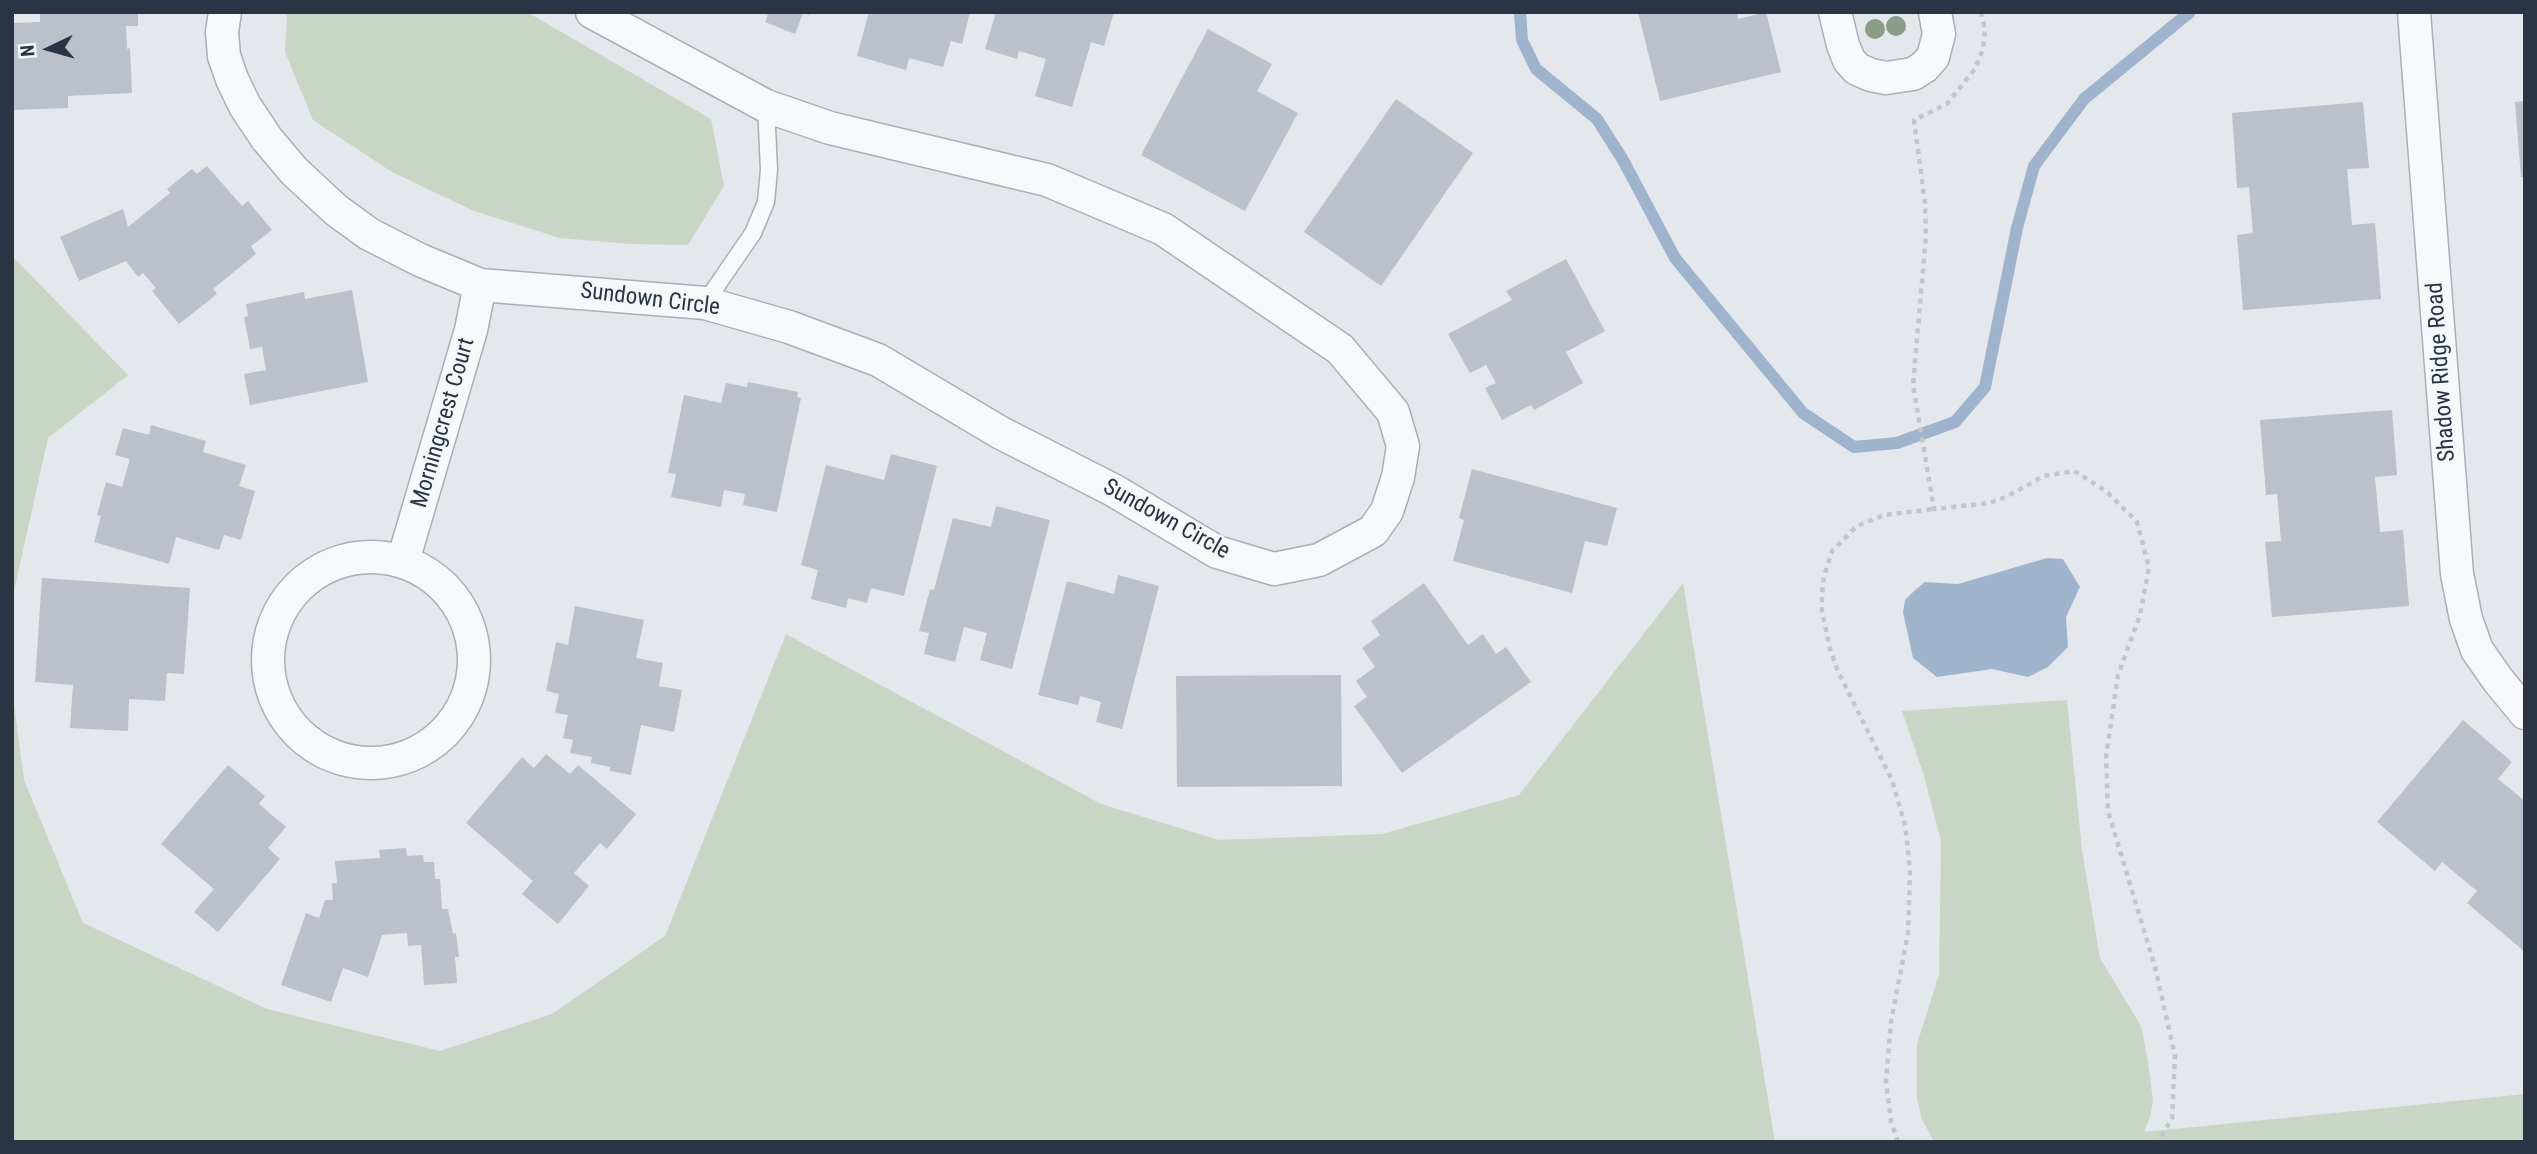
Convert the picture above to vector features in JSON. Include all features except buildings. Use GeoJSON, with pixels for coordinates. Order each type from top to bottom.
{"type":"FeatureCollection","features":[{"type":"Feature","properties":{"kind":"street","name":"Sundown Circle"},"geometry":{"type":"LineString","coordinates":[[225,12],[222,32],[224,55],[245,106],[267,139],[294,171],[336,210],[369,234],[420,260],[480,285],[705,303],[789,327],[878,360],[1001,433],[1113,490],[1217,552],[1274,569],[1319,560],[1373,531],[1387,511],[1403,446],[1393,412],[1340,349],[1163,229],[1047,180],[830,128],[766,106],[592,12]]}},
{"type":"Feature","properties":{"kind":"street"},"geometry":{"type":"LineString","coordinates":[[1835,12],[1849,60],[1857,69],[1886,78],[1913,74],[1933,57],[1939,34],[1935,12]]}},
{"type":"Feature","properties":{"kind":"street","name":"Shadow Ridge Road"},"geometry":{"type":"LineString","coordinates":[[2414,12],[2457,574],[2466,619],[2477,650],[2525,713]]}},
{"type":"Feature","properties":{"kind":"street","name":"Morningcrest Court"},"geometry":{"type":"LineString","coordinates":[[403,561],[471,330],[480,285]]}},
{"type":"Feature","properties":{"kind":"street"},"geometry":{"type":"LineString","coordinates":[[373,556],[403,561],[428,572],[448,590],[463,612],[473,640],[475,669],[468,698],[453,723],[432,744],[406,758],[382,763],[357,762],[331,755],[308,742],[289,722],[278,704],[271,684],[268,652],[275,622],[291,594],[313,574],[342,560],[373,556]]}},
{"type":"Feature","properties":{"kind":"lane"},"geometry":{"type":"LineString","coordinates":[[705,303],[753,233],[766,202],[769,170],[766,106]]}},
{"type":"Feature","properties":{"kind":"path"},"geometry":{"type":"LineString","coordinates":[[1934,509],[1913,385],[1926,236],[1925,203],[1914,120],[1947,104],[1975,69],[1983,49],[1985,30],[1981,12]]}},
{"type":"Feature","properties":{"kind":"path"},"geometry":{"type":"LineString","coordinates":[[1898,1142],[1891,1121],[1886,1082],[1891,1022],[1908,933],[1910,872],[1905,825],[1892,780],[1838,671],[1830,649],[1822,611],[1824,576],[1832,551],[1857,526],[1884,515],[1989,503],[2006,497],[2044,476],[2074,471],[2106,491],[2137,522],[2149,567],[2140,615],[2118,675],[2106,757],[2108,811],[2155,967],[2175,1056],[2172,1119],[2157,1142]]}},
{"type":"Feature","properties":{"kind":"green space"},"geometry":{"type":"Polygon","coordinates":[[[287,12],[527,12],[711,119],[724,186],[688,245],[631,244],[560,238],[474,211],[392,172],[313,120],[285,52],[287,12]]]}},
{"type":"Feature","properties":{"kind":"green space"},"geometry":{"type":"Polygon","coordinates":[[[12,256],[128,375],[48,438],[12,600],[12,256]]]}},
{"type":"Feature","properties":{"kind":"green space"},"geometry":{"type":"Polygon","coordinates":[[[1683,583],[1775,1142],[12,1142],[12,688],[24,780],[83,923],[267,1009],[440,1051],[552,1014],[665,936],[786,634],[1101,804],[1219,840],[1382,834],[1519,795],[1683,583]]]}},
{"type":"Feature","properties":{"kind":"green space"},"geometry":{"type":"Polygon","coordinates":[[[2067,700],[2082,850],[2100,958],[2141,1026],[2148,1062],[2153,1101],[2144,1132],[2525,1094],[2525,1142],[1934,1142],[1922,1119],[1917,1098],[1917,1044],[1939,975],[1941,841],[1924,776],[1902,711],[2067,700]]]}},
{"type":"Feature","properties":{"kind":"water"},"geometry":{"type":"Polygon","coordinates":[[[2047,558],[2063,559],[2080,587],[2066,617],[2068,647],[2048,667],[2028,677],[1992,669],[1937,677],[1913,658],[1903,612],[1905,600],[1925,582],[1958,584],[2047,558]]]}},
{"type":"Feature","properties":{"kind":"waterway"},"geometry":{"type":"LineString","coordinates":[[1520,12],[1522,40],[1536,69],[1597,119],[1623,160],[1675,258],[1803,413],[1854,447],[1897,443],[1955,422],[1985,387],[2017,228],[2034,166],[2084,99],[2190,12]]}}]}
